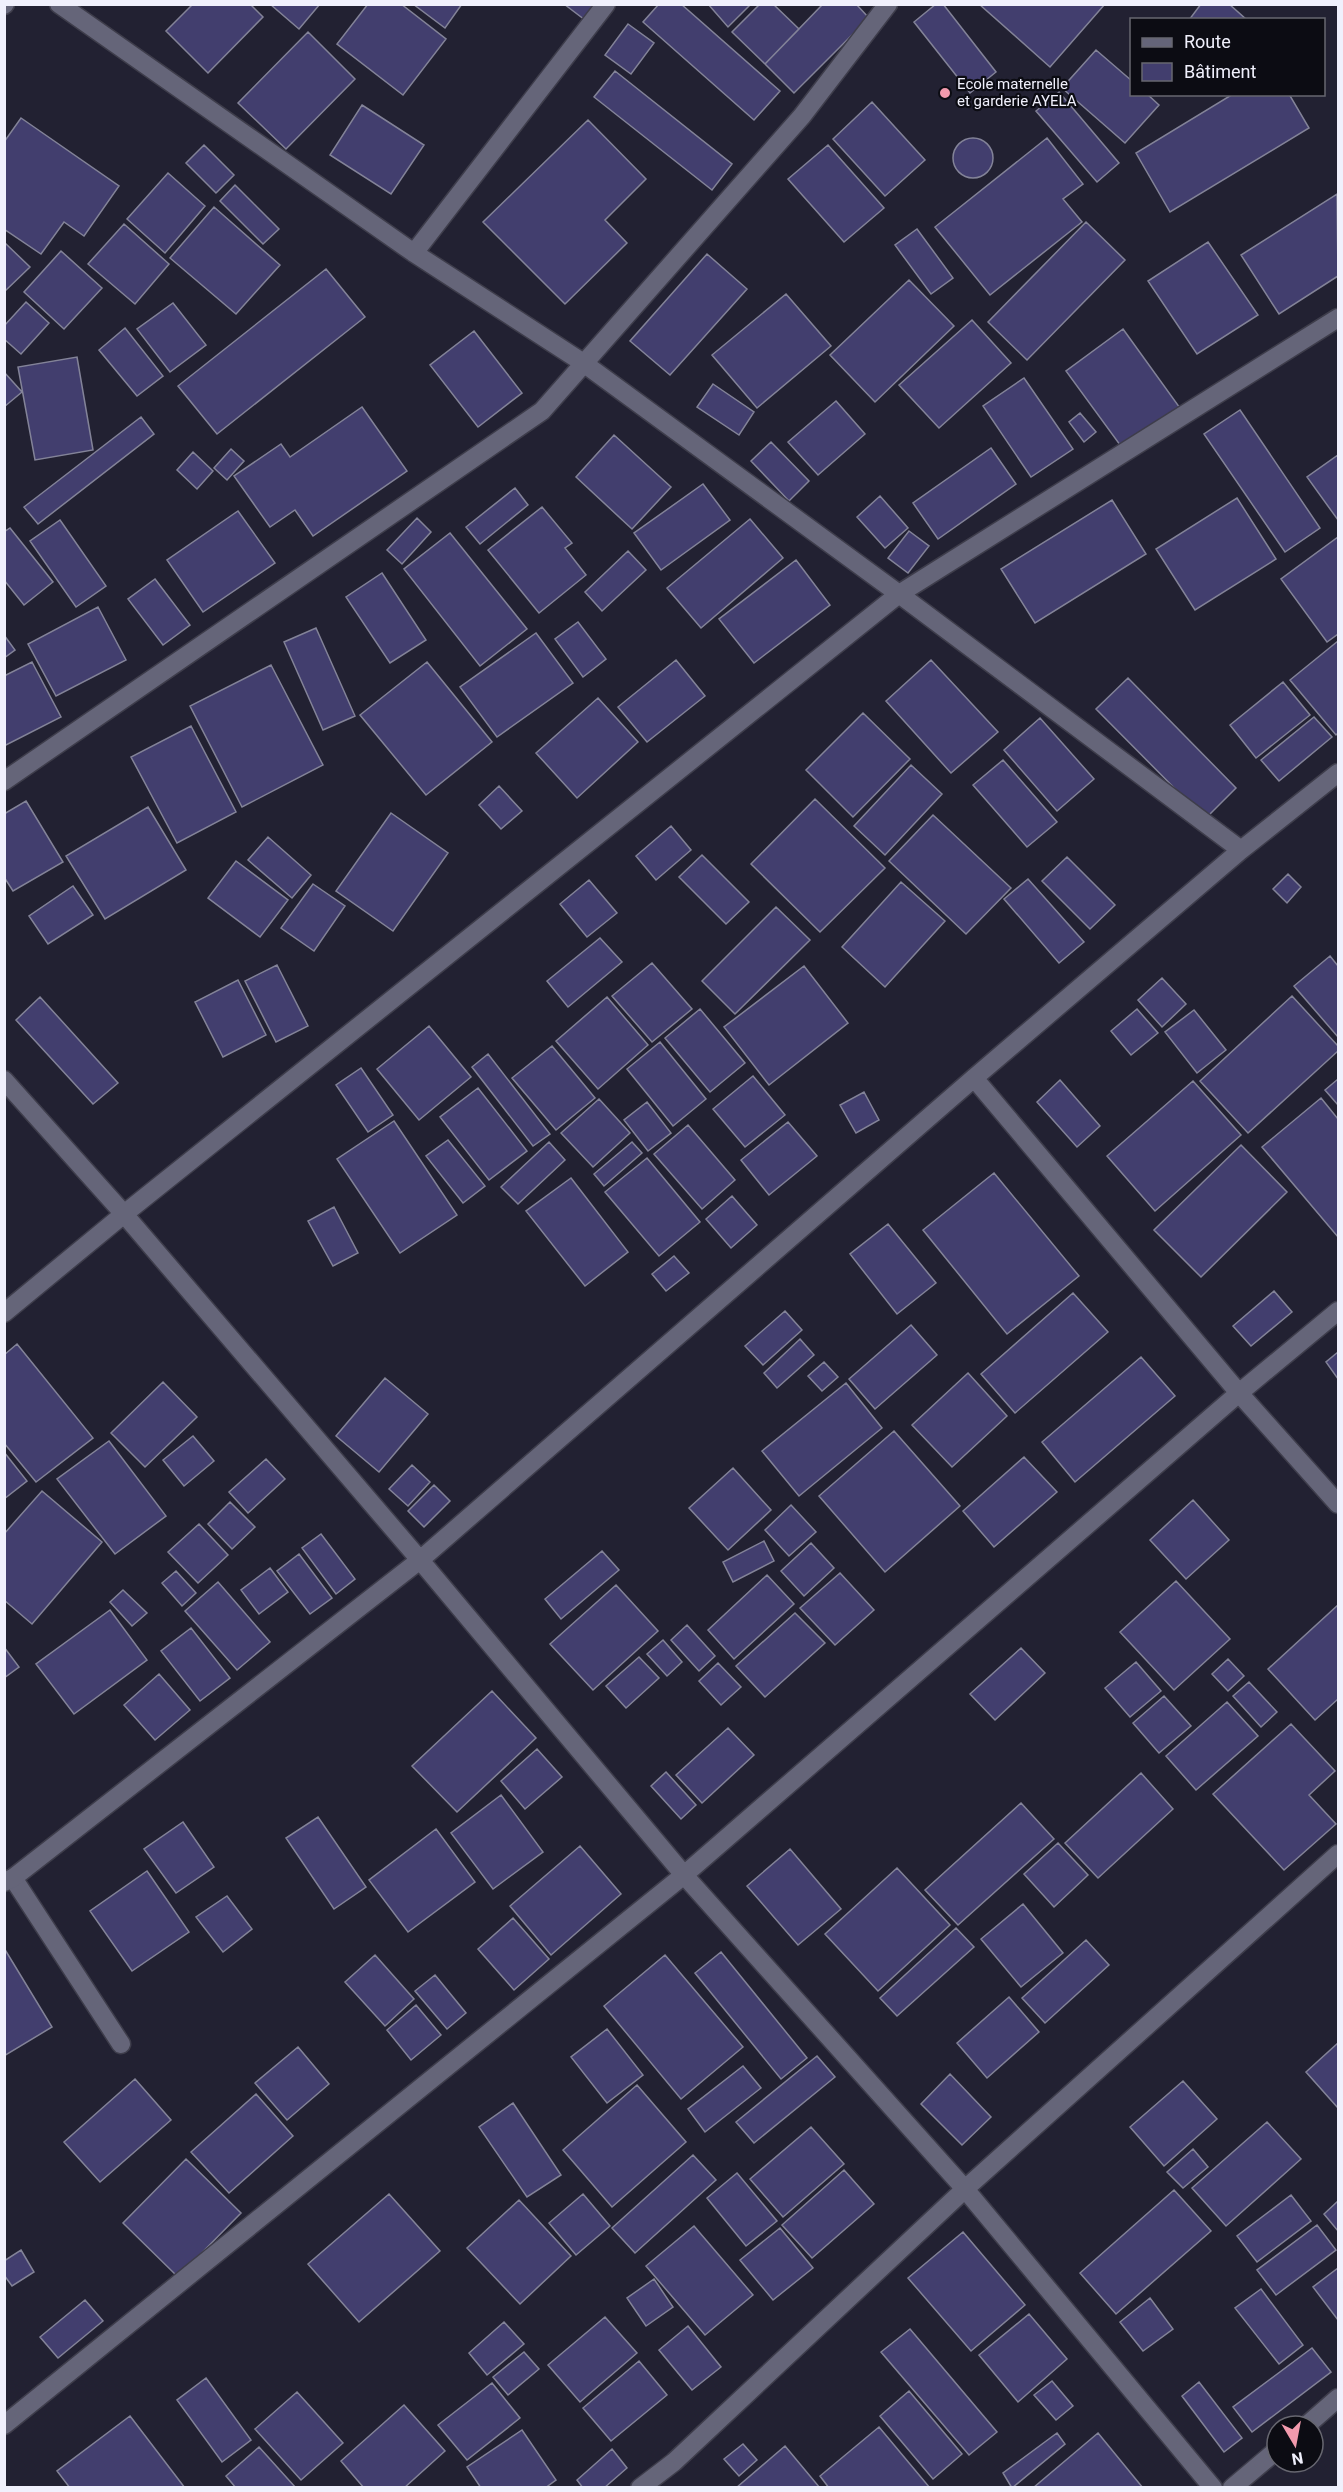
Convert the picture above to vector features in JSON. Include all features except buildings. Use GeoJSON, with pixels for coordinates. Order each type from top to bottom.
{"type":"FeatureCollection","features":[{"type":"Feature","properties":{"kind":"street"},"geometry":{"type":"LineString","coordinates":[[59,4],[414,253],[582,363],[899,594],[1241,850]]}},
{"type":"Feature","properties":{"kind":"street"},"geometry":{"type":"LineString","coordinates":[[414,253],[606,4]]}},
{"type":"Feature","properties":{"kind":"street"},"geometry":{"type":"LineString","coordinates":[[4,781],[542,411],[802,116],[888,4]]}},
{"type":"Feature","properties":{"kind":"street"},"geometry":{"type":"LineString","coordinates":[[4,1313],[124,1214],[899,594],[1338,318]]}},
{"type":"Feature","properties":{"kind":"street"},"geometry":{"type":"LineString","coordinates":[[122,2044],[9,1880],[420,1560],[974,1078],[1241,850],[1338,773]]}},
{"type":"Feature","properties":{"kind":"street"},"geometry":{"type":"LineString","coordinates":[[974,1078],[1239,1394],[1338,1504]]}},
{"type":"Feature","properties":{"kind":"street"},"geometry":{"type":"LineString","coordinates":[[4,1080],[124,1214],[420,1560],[684,1875],[965,2189],[1213,2487]]}},
{"type":"Feature","properties":{"kind":"street"},"geometry":{"type":"LineString","coordinates":[[4,2425],[684,1875],[1338,1311]]}},
{"type":"Feature","properties":{"kind":"street"},"geometry":{"type":"LineString","coordinates":[[640,2487],[674,2462],[965,2189],[1338,1854]]}},
{"type":"Feature","properties":{"kind":"street"},"geometry":{"type":"LineString","coordinates":[[1320,2414],[1338,2398]]}},
{"type":"Feature","properties":{"kind":"street"},"geometry":{"type":"LineString","coordinates":[[1232,2487],[1265,2460]]}},
{"type":"Feature","properties":{"kind":"place","name":"Ecole maternelle et garderie AYELA"},"geometry":{"type":"Point","coordinates":[945,93]}}]}
